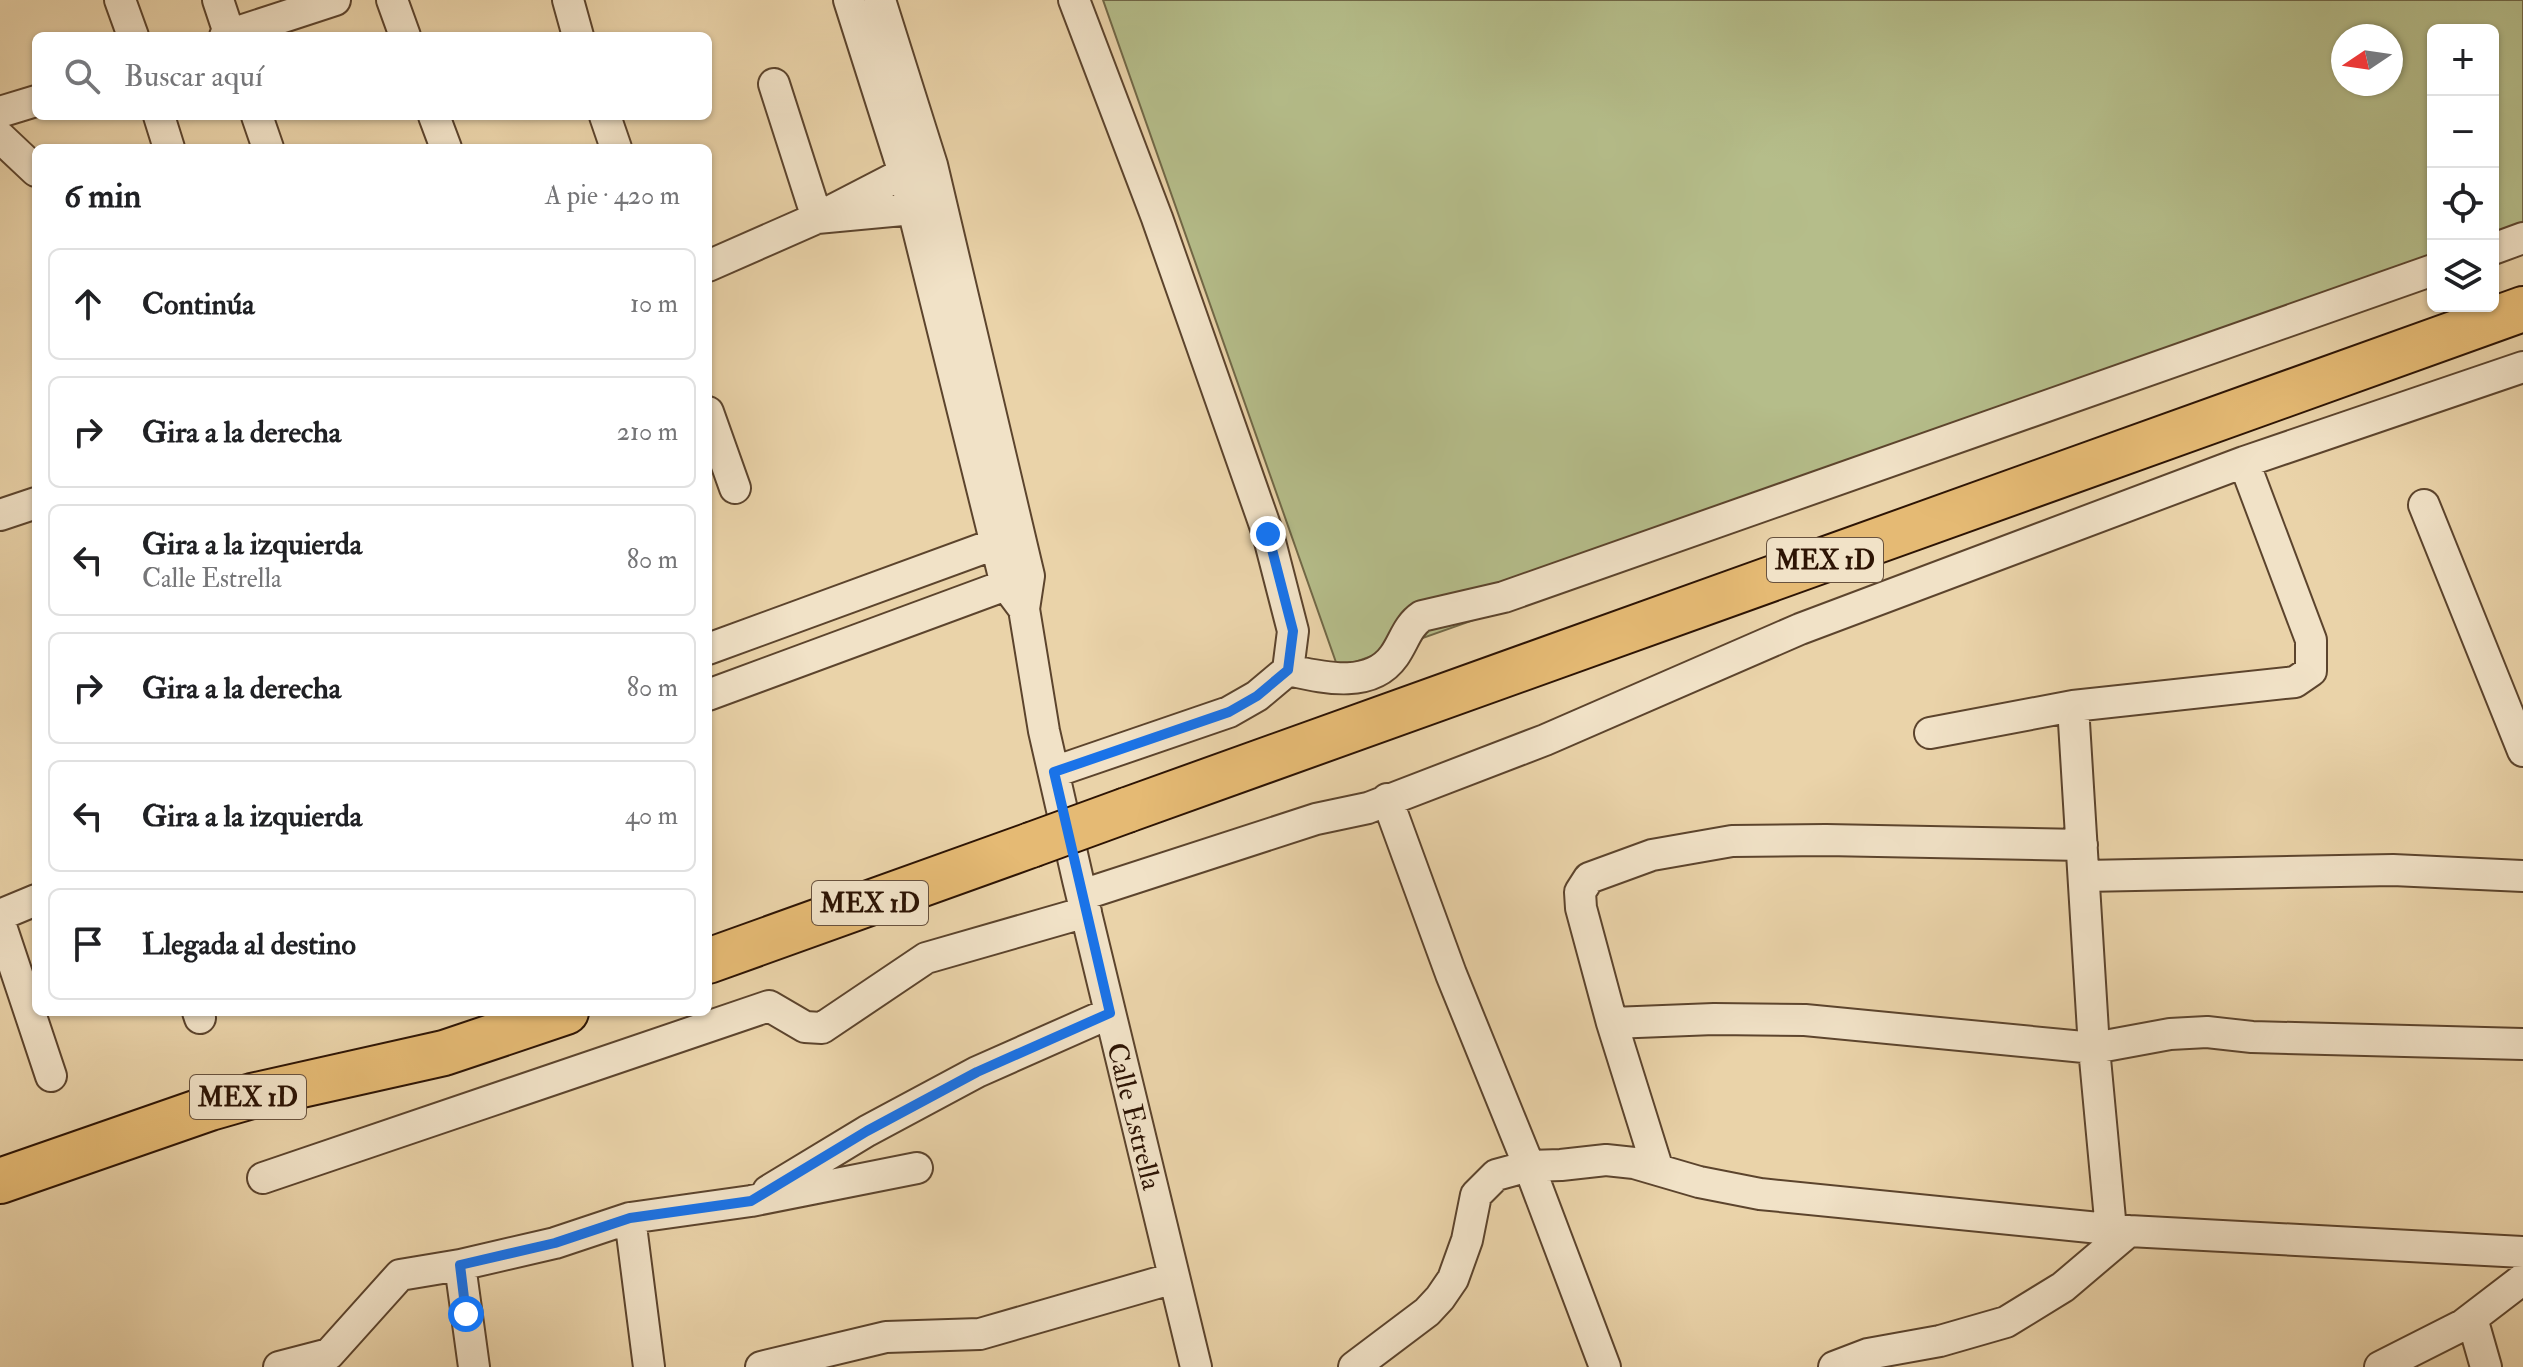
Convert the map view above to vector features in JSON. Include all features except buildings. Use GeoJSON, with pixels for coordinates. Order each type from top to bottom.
{"type":"FeatureCollection","features":[{"type":"Feature","properties":{"kind":"highway","name":"MEX 1D"},"geometry":{"type":"LineString","coordinates":[[712,960],[2523,309]]}},
{"type":"Feature","properties":{"kind":"highway","name":"MEX 1D"},"geometry":{"type":"LineString","coordinates":[[0,1181],[210,1108],[434,1056],[554,1016]]}},
{"type":"Feature","properties":{"kind":"street"},"geometry":{"type":"LineString","coordinates":[[120,0],[132,32]]}},
{"type":"Feature","properties":{"kind":"street"},"geometry":{"type":"LineString","coordinates":[[218,0],[227,32]]}},
{"type":"Feature","properties":{"kind":"street"},"geometry":{"type":"LineString","coordinates":[[237,32],[335,0]]}},
{"type":"Feature","properties":{"kind":"street"},"geometry":{"type":"LineString","coordinates":[[392,0],[404,32]]}},
{"type":"Feature","properties":{"kind":"street"},"geometry":{"type":"LineString","coordinates":[[568,0],[577,32]]}},
{"type":"Feature","properties":{"kind":"street"},"geometry":{"type":"LineString","coordinates":[[849,0],[878,37]]}},
{"type":"Feature","properties":{"kind":"street"},"geometry":{"type":"LineString","coordinates":[[878,37],[880,0]]}},
{"type":"Feature","properties":{"kind":"street"},"geometry":{"type":"LineString","coordinates":[[1054,772],[1229,712],[1257,696],[1288,670],[1293,631],[1268,534],[1162,232],[1074,0]]}},
{"type":"Feature","properties":{"kind":"street","name":"Calle Estrella"},"geometry":{"type":"LineString","coordinates":[[878,37],[918,169],[1020,590],[1054,772],[1196,1367]]}},
{"type":"Feature","properties":{"kind":"street"},"geometry":{"type":"LineString","coordinates":[[774,84],[817,218]]}},
{"type":"Feature","properties":{"kind":"street"},"geometry":{"type":"LineString","coordinates":[[0,112],[32,102]]}},
{"type":"Feature","properties":{"kind":"street"},"geometry":{"type":"LineString","coordinates":[[160,120],[168,144]]}},
{"type":"Feature","properties":{"kind":"street"},"geometry":{"type":"LineString","coordinates":[[258,120],[267,144]]}},
{"type":"Feature","properties":{"kind":"street"},"geometry":{"type":"LineString","coordinates":[[436,120],[444,144]]}},
{"type":"Feature","properties":{"kind":"street"},"geometry":{"type":"LineString","coordinates":[[606,120],[615,144]]}},
{"type":"Feature","properties":{"kind":"street"},"geometry":{"type":"LineString","coordinates":[[0,137],[32,167]]}},
{"type":"Feature","properties":{"kind":"street"},"geometry":{"type":"LineString","coordinates":[[712,264],[918,169]]}},
{"type":"Feature","properties":{"kind":"street"},"geometry":{"type":"LineString","coordinates":[[817,218],[927,206]]}},
{"type":"Feature","properties":{"kind":"street"},"geometry":{"type":"LineString","coordinates":[[2499,247],[2523,238]]}},
{"type":"Feature","properties":{"kind":"street"},"geometry":{"type":"LineString","coordinates":[[1288,670],[1338,680],[1372,672],[1386,665],[1414,622],[1422,616],[1504,597],[2427,272]]}},
{"type":"Feature","properties":{"kind":"street"},"geometry":{"type":"LineString","coordinates":[[263,1178],[769,1006],[805,1027],[822,1028],[926,958],[1316,819],[1368,808],[1545,740],[1800,629],[2244,462],[2523,367]]}},
{"type":"Feature","properties":{"kind":"street"},"geometry":{"type":"LineString","coordinates":[[712,423],[735,488]]}},
{"type":"Feature","properties":{"kind":"street"},"geometry":{"type":"LineString","coordinates":[[1930,733],[2073,706],[2295,682],[2311,671],[2311,640],[2244,462]]}},
{"type":"Feature","properties":{"kind":"street"},"geometry":{"type":"LineString","coordinates":[[2424,505],[2523,751]]}},
{"type":"Feature","properties":{"kind":"street"},"geometry":{"type":"LineString","coordinates":[[0,515],[32,508]]}},
{"type":"Feature","properties":{"kind":"street"},"geometry":{"type":"LineString","coordinates":[[712,648],[1007,539]]}},
{"type":"Feature","properties":{"kind":"street"},"geometry":{"type":"LineString","coordinates":[[712,694],[1020,590]]}},
{"type":"Feature","properties":{"kind":"street"},"geometry":{"type":"LineString","coordinates":[[2073,706],[2094,1048],[2120,1231]]}},
{"type":"Feature","properties":{"kind":"street"},"geometry":{"type":"LineString","coordinates":[[1387,799],[1451,974],[1529,1166],[1605,1367]]}},
{"type":"Feature","properties":{"kind":"street"},"geometry":{"type":"LineString","coordinates":[[1658,1170],[1612,1023],[1581,908],[1580,892],[1589,878],[1652,855],[1732,841],[2082,845]]}},
{"type":"Feature","properties":{"kind":"street"},"geometry":{"type":"LineString","coordinates":[[2084,876],[2393,870],[2523,876]]}},
{"type":"Feature","properties":{"kind":"street"},"geometry":{"type":"LineString","coordinates":[[0,915],[32,902]]}},
{"type":"Feature","properties":{"kind":"street"},"geometry":{"type":"LineString","coordinates":[[0,923],[51,1076]]}},
{"type":"Feature","properties":{"kind":"street"},"geometry":{"type":"LineString","coordinates":[[751,1201],[867,1131],[977,1072],[1110,1013]]}},
{"type":"Feature","properties":{"kind":"street"},"geometry":{"type":"LineString","coordinates":[[1612,1023],[1714,1019],[1805,1020],[2094,1048],[2170,1034],[2207,1032],[2252,1037],[2523,1044]]}},
{"type":"Feature","properties":{"kind":"street"},"geometry":{"type":"LineString","coordinates":[[1354,1367],[1427,1312],[1440,1298],[1453,1279],[1467,1240],[1476,1195],[1496,1175],[1529,1166],[1606,1160],[1634,1163],[1699,1182],[1760,1194],[2120,1231],[2523,1252]]}},
{"type":"Feature","properties":{"kind":"street"},"geometry":{"type":"LineString","coordinates":[[279,1367],[329,1354],[400,1275],[555,1243],[630,1218],[751,1201],[917,1168]]}},
{"type":"Feature","properties":{"kind":"street"},"geometry":{"type":"LineString","coordinates":[[630,1218],[649,1367]]}},
{"type":"Feature","properties":{"kind":"street"},"geometry":{"type":"LineString","coordinates":[[1834,1367],[1868,1354],[1940,1341],[2006,1322],[2063,1287],[2120,1231]]}},
{"type":"Feature","properties":{"kind":"street"},"geometry":{"type":"LineString","coordinates":[[460,1265],[474,1367]]}},
{"type":"Feature","properties":{"kind":"street"},"geometry":{"type":"LineString","coordinates":[[761,1367],[886,1337],[980,1334],[1174,1278]]}},
{"type":"Feature","properties":{"kind":"street"},"geometry":{"type":"LineString","coordinates":[[2380,1367],[2472,1318],[2523,1279]]}},
{"type":"Feature","properties":{"kind":"street"},"geometry":{"type":"LineString","coordinates":[[2472,1318],[2486,1367]]}},
{"type":"Feature","properties":{"kind":"green space"},"geometry":{"type":"Polygon","coordinates":[[[1103,0],[2523,0],[2523,250],[2499,258],[2499,24],[2427,24],[2427,283],[1338,668],[1103,0]]]}},
{"type":"Feature","properties":{"kind":"route"},"geometry":{"type":"LineString","coordinates":[[466,1314],[460,1265],[555,1243],[630,1218],[751,1201],[867,1131],[977,1072],[1110,1013],[1054,772],[1229,712],[1257,696],[1288,670],[1293,631],[1268,534]]}}]}
